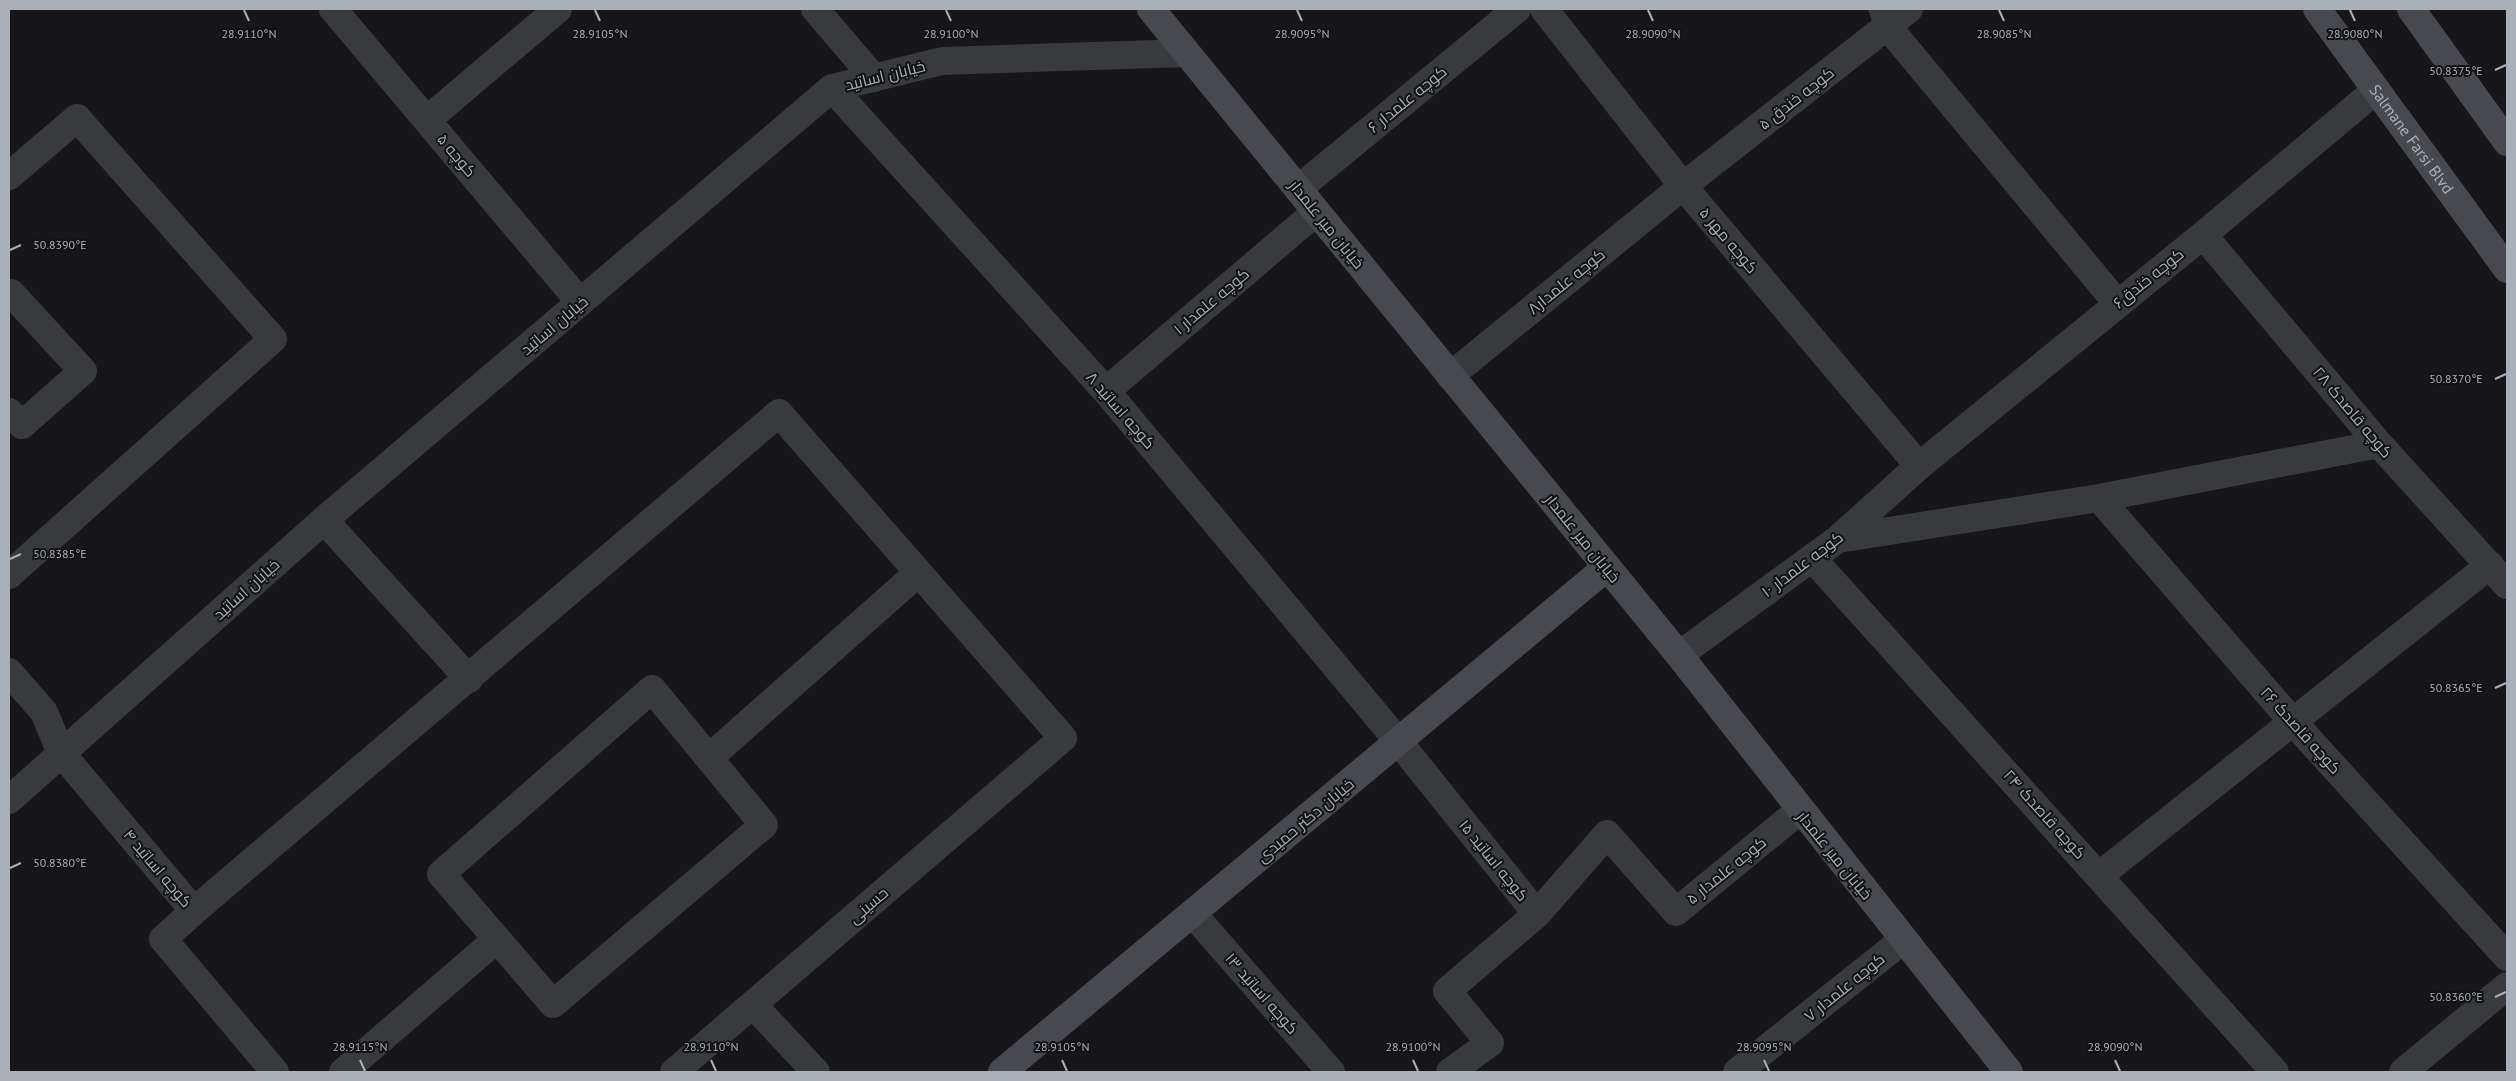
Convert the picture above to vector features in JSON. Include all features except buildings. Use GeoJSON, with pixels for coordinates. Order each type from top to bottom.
{"type":"FeatureCollection","features":[{"type":"Feature","properties":{"kind":"street","name":"کوچه ۵"},"geometry":{"type":"LineString","coordinates":[[333,9],[580,302]]}},
{"type":"Feature","properties":{"kind":"street"},"geometry":{"type":"LineString","coordinates":[[427,120],[558,9]]}},
{"type":"Feature","properties":{"kind":"street"},"geometry":{"type":"LineString","coordinates":[[815,9],[874,78]]}},
{"type":"Feature","properties":{"kind":"street","name":"خیابان میر علمدار"},"geometry":{"type":"LineString","coordinates":[[1150,9],[1679,655],[2009,1072]]}},
{"type":"Feature","properties":{"kind":"street","name":"کوچه علمدار ۶"},"geometry":{"type":"LineString","coordinates":[[1298,189],[1516,9]]}},
{"type":"Feature","properties":{"kind":"street","name":"کوچه مهر ۵"},"geometry":{"type":"LineString","coordinates":[[1544,9],[1683,186],[1919,466]]}},
{"type":"Feature","properties":{"kind":"street","name":"کوچه خندق ۵"},"geometry":{"type":"LineString","coordinates":[[1683,186],[1885,18],[1909,9]]}},
{"type":"Feature","properties":{"kind":"street","name":"Salmane Farsi Blvd"},"geometry":{"type":"LineString","coordinates":[[2317,9],[2507,269]]}},
{"type":"Feature","properties":{"kind":"street"},"geometry":{"type":"LineString","coordinates":[[2410,9],[2507,142]]}},
{"type":"Feature","properties":{"kind":"street"},"geometry":{"type":"LineString","coordinates":[[1885,18],[2117,303]]}},
{"type":"Feature","properties":{"kind":"street","name":"خیابان اساتید"},"geometry":{"type":"LineString","coordinates":[[9,800],[324,520],[832,88],[942,61],[1186,53]]}},
{"type":"Feature","properties":{"kind":"street","name":"کوچه اساتید ۸"},"geometry":{"type":"LineString","coordinates":[[832,88],[1106,391],[1398,741]]}},
{"type":"Feature","properties":{"kind":"street","name":"کوچه خندق۶"},"geometry":{"type":"LineString","coordinates":[[1919,466],[2117,303],[2203,235],[2376,90]]}},
{"type":"Feature","properties":{"kind":"street"},"geometry":{"type":"LineString","coordinates":[[9,176],[77,118],[273,339],[9,575]]}},
{"type":"Feature","properties":{"kind":"street","name":"کوچه علمدار۸"},"geometry":{"type":"LineString","coordinates":[[1450,376],[1683,186]]}},
{"type":"Feature","properties":{"kind":"street","name":"کوچه علمدار ۱"},"geometry":{"type":"LineString","coordinates":[[1106,391],[1316,212]]}},
{"type":"Feature","properties":{"kind":"street","name":"کوچه قاصدک ۲۸"},"geometry":{"type":"LineString","coordinates":[[2203,235],[2379,444],[2498,575]]}},
{"type":"Feature","properties":{"kind":"street"},"geometry":{"type":"LineString","coordinates":[[9,296],[11,293],[83,371],[22,425],[9,412]]}},
{"type":"Feature","properties":{"kind":"street"},"geometry":{"type":"LineString","coordinates":[[194,911],[469,679],[779,413],[918,573],[710,757]]}},
{"type":"Feature","properties":{"kind":"street"},"geometry":{"type":"LineString","coordinates":[[1838,539],[2099,498],[2379,444]]}},
{"type":"Feature","properties":{"kind":"street","name":"کوچه علمدار ۱۰"},"geometry":{"type":"LineString","coordinates":[[1679,655],[1838,539],[1919,466]]}},
{"type":"Feature","properties":{"kind":"street","name":"کوچه قاصدک ۲۶"},"geometry":{"type":"LineString","coordinates":[[2099,498],[2293,722],[2507,957]]}},
{"type":"Feature","properties":{"kind":"street"},"geometry":{"type":"LineString","coordinates":[[324,520],[469,679]]}},
{"type":"Feature","properties":{"kind":"street","name":"کوچه قاصدک ۲۴"},"geometry":{"type":"LineString","coordinates":[[1812,558],[2100,875],[2275,1072]]}},
{"type":"Feature","properties":{"kind":"street","name":"خیابان دکتر حمیدی"},"geometry":{"type":"LineString","coordinates":[[1010,1070],[1192,914],[1607,567]]}},
{"type":"Feature","properties":{"kind":"street","name":"حسینی"},"geometry":{"type":"LineString","coordinates":[[674,1072],[1063,738],[918,573]]}},
{"type":"Feature","properties":{"kind":"street"},"geometry":{"type":"LineString","coordinates":[[2100,875],[2293,722],[2498,575]]}},
{"type":"Feature","properties":{"kind":"street","name":"کوچه اساتید ۴"},"geometry":{"type":"LineString","coordinates":[[9,672],[44,712],[61,753],[194,911],[163,939],[275,1072]]}},
{"type":"Feature","properties":{"kind":"street"},"geometry":{"type":"LineString","coordinates":[[652,689],[710,757],[764,824],[553,1004],[441,874],[652,689]]}},
{"type":"Feature","properties":{"kind":"street","name":"کوچه اساتید ۱۵"},"geometry":{"type":"LineString","coordinates":[[1398,741],[1537,914],[1447,991],[1490,1043],[1450,1072]]}},
{"type":"Feature","properties":{"kind":"street","name":"کوچه علمدار ۵"},"geometry":{"type":"LineString","coordinates":[[1537,914],[1607,834],[1676,912],[1800,810]]}},
{"type":"Feature","properties":{"kind":"street","name":"کوچه اساتید ۱۳"},"geometry":{"type":"LineString","coordinates":[[1192,914],[1331,1072]]}},
{"type":"Feature","properties":{"kind":"street"},"geometry":{"type":"LineString","coordinates":[[344,1072],[497,939]]}},
{"type":"Feature","properties":{"kind":"street","name":"کوچه علمدار ۷"},"geometry":{"type":"LineString","coordinates":[[1737,1072],[1903,940]]}},
{"type":"Feature","properties":{"kind":"street"},"geometry":{"type":"LineString","coordinates":[[2403,1072],[2507,986]]}},
{"type":"Feature","properties":{"kind":"street"},"geometry":{"type":"LineString","coordinates":[[753,1004],[816,1072]]}}]}
